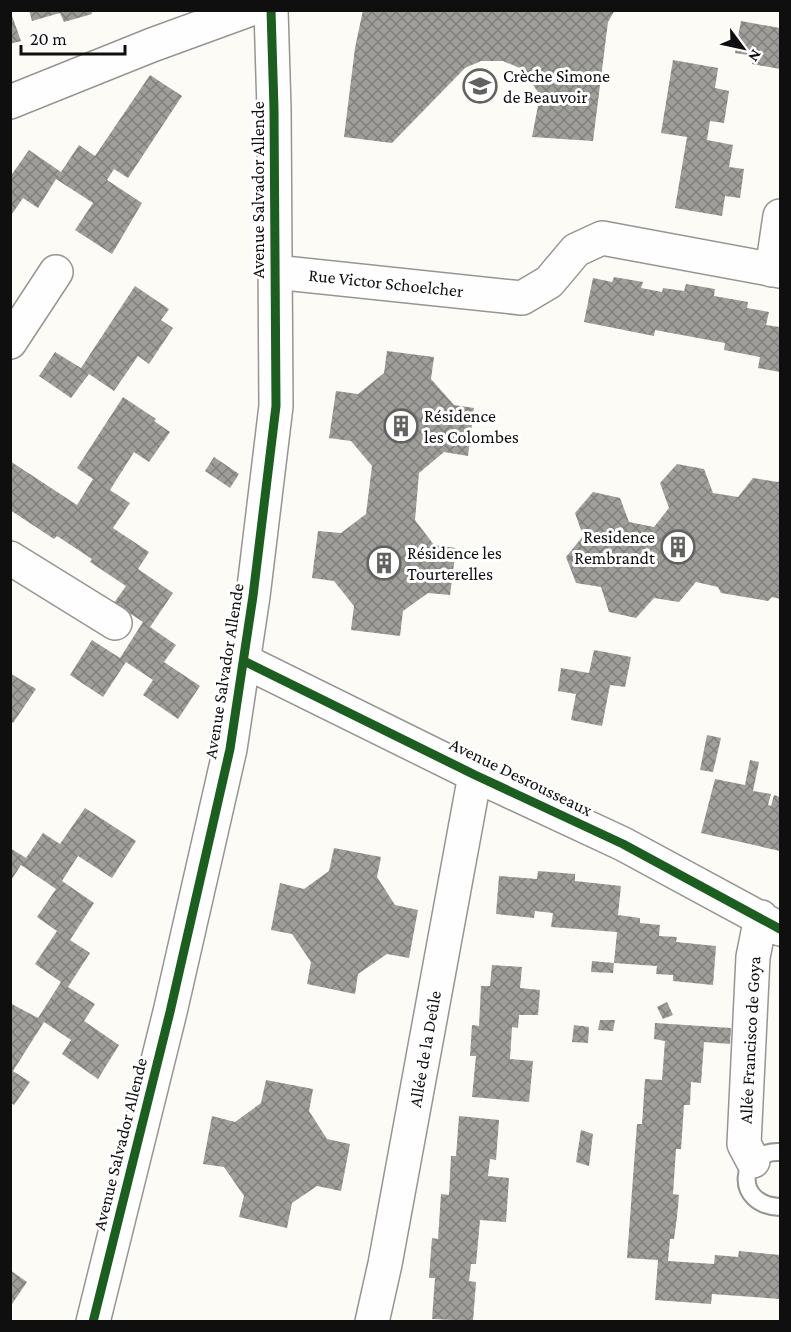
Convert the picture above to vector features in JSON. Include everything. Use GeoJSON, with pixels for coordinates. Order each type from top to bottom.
{"type":"FeatureCollection","features":[{"type":"Feature","properties":{"kind":"street"},"geometry":{"type":"LineString","coordinates":[[10,102],[152,45],[248,10]]}},
{"type":"Feature","properties":{"kind":"street","name":"Avenue Salvador Allende"},"geometry":{"type":"LineString","coordinates":[[93,1322],[170,1012],[230,749],[244,660],[276,406],[271,10]]}},
{"type":"Feature","properties":{"kind":"street"},"geometry":{"type":"LineString","coordinates":[[776,270],[780,216]]}},
{"type":"Feature","properties":{"kind":"street","name":"Rue Victor Schoelcher"},"geometry":{"type":"LineString","coordinates":[[275,272],[522,298],[549,282],[576,250],[602,238],[776,270]]}},
{"type":"Feature","properties":{"kind":"street"},"geometry":{"type":"LineString","coordinates":[[10,342],[56,272]]}},
{"type":"Feature","properties":{"kind":"street"},"geometry":{"type":"LineString","coordinates":[[10,558],[115,623]]}},
{"type":"Feature","properties":{"kind":"street","name":"Avenue Desrousseaux"},"geometry":{"type":"LineString","coordinates":[[244,660],[475,775],[623,844],[771,923]]}},
{"type":"Feature","properties":{"kind":"street","name":"Allée de la Deûle"},"geometry":{"type":"LineString","coordinates":[[372,1322],[385,1264],[475,775]]}},
{"type":"Feature","properties":{"kind":"street","name":"Allée Francisco de Goya"},"geometry":{"type":"LineString","coordinates":[[767,1157],[744,1144],[753,957],[771,923]]}},
{"type":"Feature","properties":{"kind":"lane","name":"Allée Francisco de Goya"},"geometry":{"type":"LineString","coordinates":[[767,1157],[746,1178],[751,1195],[765,1206],[780,1207]]}},
{"type":"Feature","properties":{"kind":"building"},"geometry":{"type":"Polygon","coordinates":[[[10,10],[21,41],[10,44],[10,10]]]}},
{"type":"Feature","properties":{"kind":"building"},"geometry":{"type":"Polygon","coordinates":[[[29,10],[91,10],[92,14],[64,22],[60,13],[32,21],[29,10]]]}},
{"type":"Feature","properties":{"kind":"building","name":"Crèche Simone de Beauvoir"},"geometry":{"type":"Polygon","coordinates":[[[363,10],[615,10],[608,22],[593,141],[532,137],[540,95],[522,69],[503,61],[481,61],[465,68],[392,143],[344,137],[355,48],[363,10]]]}},
{"type":"Feature","properties":{"kind":"building"},"geometry":{"type":"Polygon","coordinates":[[[741,21],[780,28],[780,69],[752,64],[754,56],[735,53],[741,21]]]}},
{"type":"Feature","properties":{"kind":"building"},"geometry":{"type":"Polygon","coordinates":[[[673,60],[718,68],[715,88],[729,91],[724,123],[710,121],[707,140],[733,145],[729,167],[744,169],[740,198],[725,196],[722,216],[675,208],[687,137],[661,133],[673,60]]]}},
{"type":"Feature","properties":{"kind":"building"},"geometry":{"type":"Polygon","coordinates":[[[150,75],[182,96],[128,178],[114,169],[107,180],[142,203],[112,254],[75,230],[93,203],[56,179],[38,208],[23,198],[10,217],[10,177],[29,150],[61,172],[79,145],[95,156],[150,75]]]}},
{"type":"Feature","properties":{"kind":"building"},"geometry":{"type":"Polygon","coordinates":[[[614,277],[643,282],[641,288],[662,292],[663,288],[684,291],[686,284],[715,289],[714,296],[748,302],[747,308],[769,312],[766,325],[780,327],[780,372],[758,368],[760,357],[724,350],[725,343],[655,330],[654,336],[584,322],[593,278],[612,282],[614,277]]]}},
{"type":"Feature","properties":{"kind":"building"},"geometry":{"type":"Polygon","coordinates":[[[135,286],[169,309],[161,320],[173,328],[149,364],[138,356],[114,391],[89,374],[71,398],[39,376],[55,352],[81,368],[135,286]]]}},
{"type":"Feature","properties":{"kind":"building"},"geometry":{"type":"Polygon","coordinates":[[[387,351],[434,357],[431,379],[454,405],[474,408],[468,456],[444,452],[419,473],[415,520],[434,545],[456,548],[450,595],[428,593],[403,611],[400,636],[351,630],[354,606],[334,581],[312,578],[318,531],[341,533],[366,514],[372,466],[351,441],[329,438],[336,391],[358,394],[384,373],[387,351]]]}},
{"type":"Feature","properties":{"kind":"building"},"geometry":{"type":"Polygon","coordinates":[[[123,397],[156,419],[154,421],[170,432],[149,462],[134,452],[110,490],[130,503],[113,528],[149,552],[138,569],[173,593],[150,627],[176,645],[164,662],[200,686],[178,719],[143,695],[153,680],[126,662],[103,697],[70,675],[92,640],[120,658],[143,622],[114,603],[126,586],[90,562],[92,559],[57,536],[54,539],[10,510],[10,461],[77,505],[93,479],[77,468],[123,397]]]}},
{"type":"Feature","properties":{"kind":"building"},"geometry":{"type":"Polygon","coordinates":[[[214,457],[239,474],[230,488],[205,471],[214,457]]]}},
{"type":"Feature","properties":{"kind":"building","name":"Residence Rembrandt"},"geometry":{"type":"Polygon","coordinates":[[[677,464],[704,469],[713,493],[738,497],[753,478],[778,482],[780,480],[780,599],[772,597],[768,601],[721,593],[718,587],[696,582],[679,602],[654,598],[636,618],[609,612],[601,587],[576,583],[566,557],[583,536],[575,513],[593,492],[620,498],[629,522],[654,527],[669,508],[660,483],[677,464]]]}},
{"type":"Feature","properties":{"kind":"building"},"geometry":{"type":"Polygon","coordinates":[[[594,650],[631,657],[625,687],[610,685],[602,726],[571,720],[576,694],[558,691],[561,668],[589,673],[594,650]]]}},
{"type":"Feature","properties":{"kind":"building"},"geometry":{"type":"Polygon","coordinates":[[[10,673],[36,689],[13,723],[10,721],[10,673]]]}},
{"type":"Feature","properties":{"kind":"building"},"geometry":{"type":"Polygon","coordinates":[[[707,735],[721,738],[713,772],[700,770],[707,735]]]}},
{"type":"Feature","properties":{"kind":"building"},"geometry":{"type":"Polygon","coordinates":[[[750,760],[759,762],[753,791],[771,794],[768,805],[771,806],[774,795],[780,797],[780,851],[701,833],[715,779],[745,785],[750,760]]]}},
{"type":"Feature","properties":{"kind":"building"},"geometry":{"type":"Polygon","coordinates":[[[85,808],[136,841],[112,878],[78,856],[62,881],[94,903],[70,940],[90,953],[68,987],[95,1004],[84,1021],[119,1045],[98,1079],[62,1054],[71,1040],[44,1022],[13,1071],[30,1082],[14,1105],[10,1102],[10,1003],[38,1018],[61,982],[35,964],[57,931],[37,917],[56,889],[21,865],[10,882],[10,848],[26,858],[43,833],[60,844],[85,808]]]}},
{"type":"Feature","properties":{"kind":"building"},"geometry":{"type":"Polygon","coordinates":[[[334,848],[381,857],[377,877],[395,905],[418,910],[409,958],[387,954],[358,974],[355,994],[307,984],[311,962],[292,934],[271,930],[280,883],[304,889],[329,871],[334,848]]]}},
{"type":"Feature","properties":{"kind":"building"},"geometry":{"type":"Polygon","coordinates":[[[538,871],[575,874],[575,881],[621,886],[618,915],[640,918],[640,923],[660,925],[659,936],[677,937],[676,942],[716,946],[713,985],[673,981],[673,975],[656,974],[657,966],[614,963],[617,932],[551,927],[553,913],[535,911],[534,918],[496,914],[499,876],[537,879],[538,871]]]}},
{"type":"Feature","properties":{"kind":"building"},"geometry":{"type":"Polygon","coordinates":[[[592,961],[614,963],[613,973],[591,972],[592,961]]]}},
{"type":"Feature","properties":{"kind":"building"},"geometry":{"type":"Polygon","coordinates":[[[492,965],[522,967],[520,988],[540,990],[538,1015],[519,1015],[518,1028],[512,1027],[510,1059],[533,1061],[529,1102],[472,1097],[476,1056],[470,1056],[472,1025],[479,1026],[481,986],[490,986],[492,965]]]}},
{"type":"Feature","properties":{"kind":"building"},"geometry":{"type":"Polygon","coordinates":[[[667,1002],[673,1015],[663,1019],[657,1007],[667,1002]]]}},
{"type":"Feature","properties":{"kind":"building"},"geometry":{"type":"Polygon","coordinates":[[[600,1020],[615,1020],[613,1031],[598,1030],[600,1020]]]}},
{"type":"Feature","properties":{"kind":"building"},"geometry":{"type":"Polygon","coordinates":[[[655,1023],[731,1028],[730,1044],[704,1042],[701,1083],[691,1082],[690,1105],[684,1105],[681,1149],[676,1149],[673,1194],[679,1195],[677,1217],[674,1239],[670,1239],[668,1261],[714,1264],[715,1255],[738,1257],[739,1251],[780,1255],[780,1299],[712,1294],[711,1304],[655,1300],[658,1260],[627,1258],[637,1124],[642,1124],[645,1079],[662,1080],[665,1041],[654,1039],[655,1023]]]}},
{"type":"Feature","properties":{"kind":"building"},"geometry":{"type":"Polygon","coordinates":[[[574,1025],[589,1027],[588,1043],[572,1042],[574,1025]]]}},
{"type":"Feature","properties":{"kind":"building"},"geometry":{"type":"Polygon","coordinates":[[[266,1080],[313,1089],[309,1111],[327,1139],[350,1144],[341,1191],[317,1186],[292,1203],[287,1228],[239,1217],[244,1196],[224,1167],[203,1164],[212,1116],[235,1122],[261,1103],[266,1080]]]}},
{"type":"Feature","properties":{"kind":"building"},"geometry":{"type":"Polygon","coordinates":[[[459,1116],[499,1120],[496,1160],[490,1159],[488,1176],[509,1178],[506,1222],[480,1220],[476,1264],[471,1264],[469,1281],[476,1282],[473,1321],[432,1319],[435,1278],[429,1278],[432,1238],[438,1239],[441,1194],[449,1195],[451,1156],[456,1156],[459,1116]]]}},
{"type":"Feature","properties":{"kind":"building"},"geometry":{"type":"Polygon","coordinates":[[[581,1130],[593,1134],[589,1166],[576,1162],[581,1130]]]}},
{"type":"Feature","properties":{"kind":"building"},"geometry":{"type":"Polygon","coordinates":[[[10,1270],[27,1282],[10,1307],[10,1270]]]}},
{"type":"Feature","properties":{"kind":"cycle path"},"geometry":{"type":"LineString","coordinates":[[93,1322],[170,1012],[230,749],[253,596],[276,406],[271,10]]}},
{"type":"Feature","properties":{"kind":"cycle path"},"geometry":{"type":"LineString","coordinates":[[244,661],[475,775],[623,844],[780,929]]}},
{"type":"Feature","properties":{"kind":"place","name":"Crèche Simone de Beauvoir"},"geometry":{"type":"Point","coordinates":[480,86]}},
{"type":"Feature","properties":{"kind":"place","name":"Résidence les Colombes"},"geometry":{"type":"Point","coordinates":[401,426]}},
{"type":"Feature","properties":{"kind":"place","name":"Residence Rembrandt"},"geometry":{"type":"Point","coordinates":[678,547]}},
{"type":"Feature","properties":{"kind":"place","name":"Résidence les Tourterelles"},"geometry":{"type":"Point","coordinates":[384,563]}}]}
